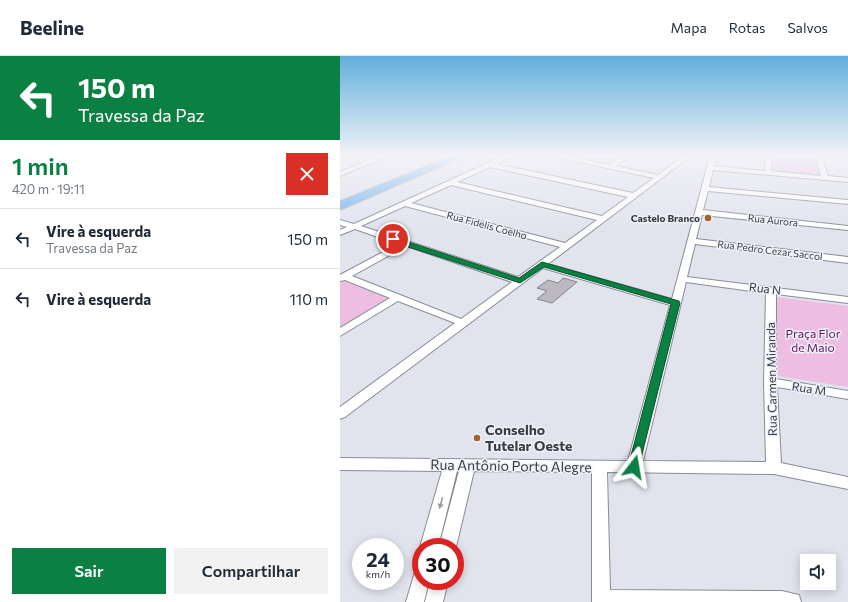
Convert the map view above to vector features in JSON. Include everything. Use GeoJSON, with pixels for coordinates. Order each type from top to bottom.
{"type":"FeatureCollection","features":[{"type":"Feature","properties":{"kind":"highway"},"geometry":{"type":"LineString","coordinates":[[340,201],[388,181]]}},
{"type":"Feature","properties":{"kind":"highway"},"geometry":{"type":"LineString","coordinates":[[340,206],[399,181]]}},
{"type":"Feature","properties":{"kind":"street"},"geometry":{"type":"LineString","coordinates":[[340,233],[454,181]]}},
{"type":"Feature","properties":{"kind":"street"},"geometry":{"type":"LineString","coordinates":[[567,181],[635,196]]}},
{"type":"Feature","properties":{"kind":"street"},"geometry":{"type":"LineString","coordinates":[[340,414],[654,181]]}},
{"type":"Feature","properties":{"kind":"street"},"geometry":{"type":"LineString","coordinates":[[634,467],[707,181]]}},
{"type":"Feature","properties":{"kind":"street"},"geometry":{"type":"LineString","coordinates":[[451,183],[604,219]]}},
{"type":"Feature","properties":{"kind":"street"},"geometry":{"type":"LineString","coordinates":[[705,189],[848,202]]}},
{"type":"Feature","properties":{"kind":"street","name":"Rua Fidelis Coelho"},"geometry":{"type":"LineString","coordinates":[[405,204],[568,246]]}},
{"type":"Feature","properties":{"kind":"street","name":"Rua Aurora"},"geometry":{"type":"LineString","coordinates":[[699,212],[848,228]]}},
{"type":"Feature","properties":{"kind":"street"},"geometry":{"type":"LineString","coordinates":[[340,222],[520,281]]}},
{"type":"Feature","properties":{"kind":"street","name":"Rua Pedro Cezar Saccol"},"geometry":{"type":"LineString","coordinates":[[692,241],[848,260]]}},
{"type":"Feature","properties":{"kind":"street"},"geometry":{"type":"LineString","coordinates":[[342,277],[406,243]]}},
{"type":"Feature","properties":{"kind":"street"},"geometry":{"type":"LineString","coordinates":[[542,265],[676,303]]}},
{"type":"Feature","properties":{"kind":"street"},"geometry":{"type":"LineString","coordinates":[[342,277],[398,297],[463,323]]}},
{"type":"Feature","properties":{"kind":"street","name":"Rua N"},"geometry":{"type":"LineString","coordinates":[[682,279],[848,300]]}},
{"type":"Feature","properties":{"kind":"street","name":"Rua Carmen Miranda"},"geometry":{"type":"LineString","coordinates":[[771,290],[770,382],[774,468]]}},
{"type":"Feature","properties":{"kind":"street"},"geometry":{"type":"LineString","coordinates":[[340,332],[398,297]]}},
{"type":"Feature","properties":{"kind":"street","name":"Rua M"},"geometry":{"type":"LineString","coordinates":[[770,382],[848,395]]}},
{"type":"Feature","properties":{"kind":"street","name":"Rua Antônio Porto Alegre"},"geometry":{"type":"LineString","coordinates":[[340,464],[774,468],[848,483]]}},
{"type":"Feature","properties":{"kind":"street"},"geometry":{"type":"LineString","coordinates":[[431,538],[451,465]]}},
{"type":"Feature","properties":{"kind":"street"},"geometry":{"type":"LineString","coordinates":[[450,538],[468,465]]}},
{"type":"Feature","properties":{"kind":"street"},"geometry":{"type":"LineString","coordinates":[[599,466],[601,600],[782,600],[792,602]]}},
{"type":"Feature","properties":{"kind":"street"},"geometry":{"type":"LineString","coordinates":[[414,602],[418,590]]}},
{"type":"Feature","properties":{"kind":"street"},"geometry":{"type":"LineString","coordinates":[[434,602],[437,590]]}},
{"type":"Feature","properties":{"kind":"green space"},"geometry":{"type":"Polygon","coordinates":[[[341,280],[391,299],[340,329],[341,280]]]}},
{"type":"Feature","properties":{"kind":"green space","name":"Praça Flor de Maio"},"geometry":{"type":"Polygon","coordinates":[[[776,297],[848,306],[848,387],[778,376],[776,297]]]}},
{"type":"Feature","properties":{"kind":"building"},"geometry":{"type":"Polygon","coordinates":[[[563,278],[577,282],[552,303],[537,299],[547,291],[537,288],[548,280],[558,283],[563,278]]]}},
{"type":"Feature","properties":{"kind":"place","name":"Castelo Branco"},"geometry":{"type":"Point","coordinates":[708,218]}},
{"type":"Feature","properties":{"kind":"place","name":"Conselho Tutelar Oeste"},"geometry":{"type":"Point","coordinates":[477,438]}},
{"type":"Feature","properties":{"kind":"route"},"geometry":{"type":"LineString","coordinates":[[393,239],[520,281],[542,265],[676,303],[634,467]]}}]}
